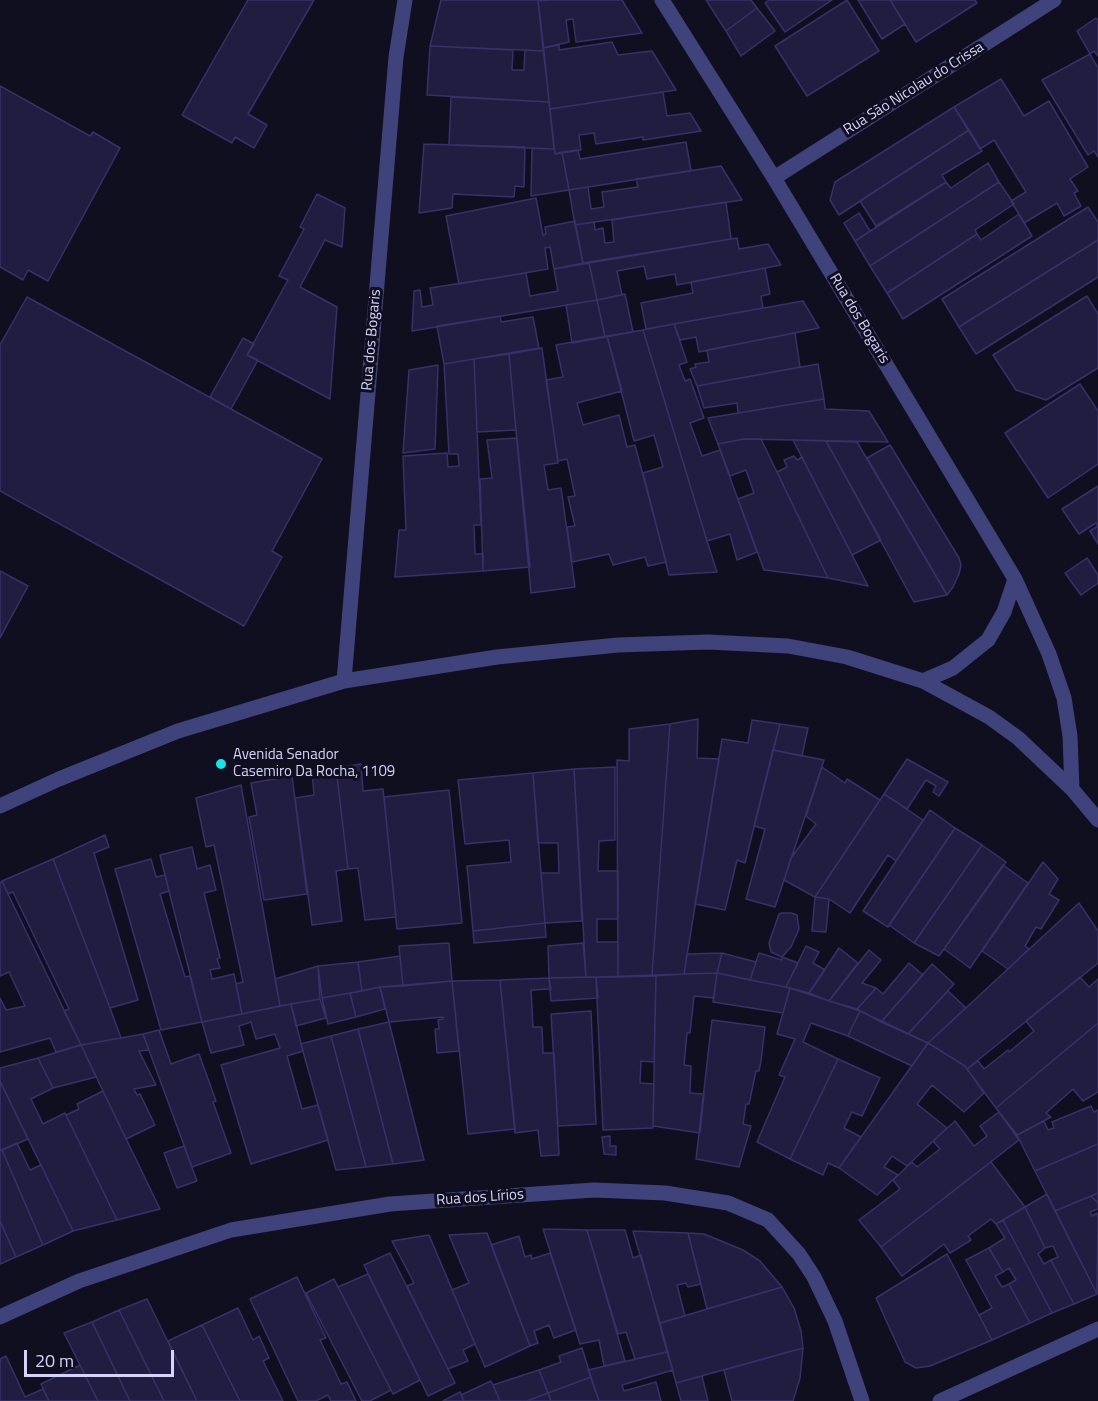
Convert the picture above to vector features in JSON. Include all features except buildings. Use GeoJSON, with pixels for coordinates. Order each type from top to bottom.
{"type":"FeatureCollection","features":[{"type":"Feature","properties":{"kind":"street","name":"Rua dos Bogaris"},"geometry":{"type":"LineString","coordinates":[[344,681],[396,57],[405,0]]}},
{"type":"Feature","properties":{"kind":"street","name":"Rua dos Bogaris"},"geometry":{"type":"LineString","coordinates":[[662,0],[774,178],[1015,579],[1048,654],[1064,698],[1070,736],[1072,789]]}},
{"type":"Feature","properties":{"kind":"street","name":"Rua São Nicolau do Crissa"},"geometry":{"type":"LineString","coordinates":[[774,178],[1054,0]]}},
{"type":"Feature","properties":{"kind":"street"},"geometry":{"type":"LineString","coordinates":[[923,681],[953,668],[988,640],[1004,612],[1015,579]]}},
{"type":"Feature","properties":{"kind":"street"},"geometry":{"type":"LineString","coordinates":[[0,806],[59,779],[178,731],[344,681],[497,657],[618,645],[708,642],[788,646],[847,657],[923,681],[989,717],[1018,738],[1072,789],[1098,820]]}},
{"type":"Feature","properties":{"kind":"street","name":"Rua dos Lírios"},"geometry":{"type":"LineString","coordinates":[[0,1317],[79,1281],[231,1230],[390,1204],[594,1190],[665,1193],[728,1203],[768,1221],[799,1254],[814,1277],[835,1321],[862,1401]]}},
{"type":"Feature","properties":{"kind":"street"},"geometry":{"type":"LineString","coordinates":[[940,1401],[1098,1329]]}},
{"type":"Feature","properties":{"kind":"place","name":"Avenida Senador Casemiro Da Rocha, 1109"},"geometry":{"type":"Point","coordinates":[221,764]}}]}
